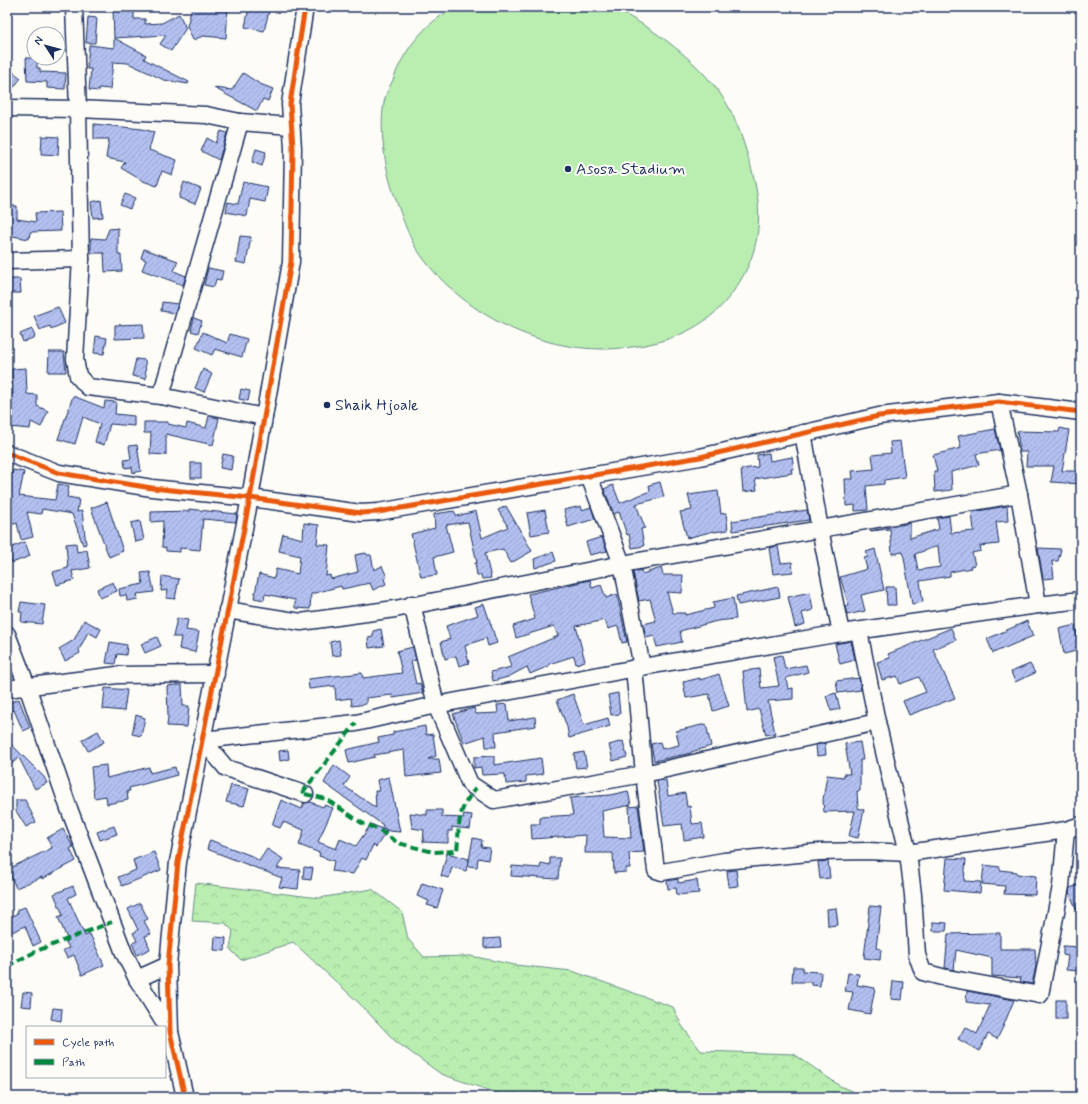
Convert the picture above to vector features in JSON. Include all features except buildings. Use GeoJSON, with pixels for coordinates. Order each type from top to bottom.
{"type":"FeatureCollection","features":[{"type":"Feature","properties":{"kind":"street"},"geometry":{"type":"LineString","coordinates":[[74,7],[81,260],[75,359],[78,376],[88,387],[161,396],[264,417]]}},
{"type":"Feature","properties":{"kind":"street"},"geometry":{"type":"LineString","coordinates":[[185,1097],[170,1032],[168,965],[178,862],[250,498],[290,262],[293,148],[290,104],[305,7]]}},
{"type":"Feature","properties":{"kind":"street"},"geometry":{"type":"LineString","coordinates":[[7,108],[78,109],[206,115],[240,122],[291,126]]}},
{"type":"Feature","properties":{"kind":"street"},"geometry":{"type":"LineString","coordinates":[[161,396],[240,122]]}},
{"type":"Feature","properties":{"kind":"street"},"geometry":{"type":"LineString","coordinates":[[7,261],[81,260]]}},
{"type":"Feature","properties":{"kind":"street"},"geometry":{"type":"LineString","coordinates":[[999,402],[1019,494],[1038,605]]}},
{"type":"Feature","properties":{"kind":"street"},"geometry":{"type":"LineString","coordinates":[[7,453],[59,473],[152,488],[250,498],[360,513],[378,512],[700,457],[879,416],[999,402],[1081,412]]}},
{"type":"Feature","properties":{"kind":"street"},"geometry":{"type":"LineString","coordinates":[[803,433],[820,528],[842,633]]}},
{"type":"Feature","properties":{"kind":"street"},"geometry":{"type":"LineString","coordinates":[[589,476],[622,564],[638,668],[644,774],[656,870],[662,872],[724,861],[819,852],[868,851],[908,853],[1074,828],[1060,886],[1040,995],[942,977],[924,972],[917,955],[913,895],[908,853],[876,722],[858,631]]}},
{"type":"Feature","properties":{"kind":"street"},"geometry":{"type":"LineString","coordinates":[[227,610],[301,622],[395,609],[412,604],[622,564],[1019,494]]}},
{"type":"Feature","properties":{"kind":"street"},"geometry":{"type":"LineString","coordinates":[[203,740],[356,723],[436,705],[842,633],[1081,600]]}},
{"type":"Feature","properties":{"kind":"street"},"geometry":{"type":"LineString","coordinates":[[412,604],[436,705],[470,784],[494,800],[644,774],[876,722]]}},
{"type":"Feature","properties":{"kind":"street"},"geometry":{"type":"LineString","coordinates":[[7,634],[27,686],[68,806],[124,953],[137,979],[170,1032]]}},
{"type":"Feature","properties":{"kind":"street"},"geometry":{"type":"LineString","coordinates":[[7,690],[27,686],[117,675],[216,674]]}},
{"type":"Feature","properties":{"kind":"street"},"geometry":{"type":"LineString","coordinates":[[203,740],[226,768],[305,794]]}},
{"type":"Feature","properties":{"kind":"street"},"geometry":{"type":"LineString","coordinates":[[137,979],[168,965]]}},
{"type":"Feature","properties":{"kind":"green space"},"geometry":{"type":"Polygon","coordinates":[[[458,7],[610,7],[643,24],[676,48],[706,76],[718,91],[728,106],[740,131],[754,177],[759,215],[758,233],[754,251],[738,285],[725,302],[704,321],[678,335],[651,344],[622,348],[593,349],[563,345],[534,337],[506,326],[480,311],[455,293],[434,272],[413,242],[404,223],[391,186],[382,135],[383,109],[387,93],[405,54],[412,44],[437,18],[458,7]]]}},
{"type":"Feature","properties":{"kind":"green space"},"geometry":{"type":"Polygon","coordinates":[[[196,883],[319,898],[372,889],[402,912],[408,939],[424,957],[471,956],[515,965],[572,971],[673,1007],[682,1026],[701,1051],[794,1054],[840,1086],[865,1097],[508,1097],[441,1074],[395,1041],[359,1003],[293,942],[241,960],[230,949],[233,931],[225,923],[192,921],[196,883]]]}},
{"type":"Feature","properties":{"kind":"marked path"},"geometry":{"type":"LineString","coordinates":[[302,793],[356,723]]}},
{"type":"Feature","properties":{"kind":"marked path"},"geometry":{"type":"LineString","coordinates":[[305,794],[326,799],[362,823],[379,830],[398,843],[433,852],[457,851],[459,825],[462,811],[476,788]]}},
{"type":"Feature","properties":{"kind":"marked path"},"geometry":{"type":"LineString","coordinates":[[7,966],[39,950],[112,922]]}},
{"type":"Feature","properties":{"kind":"cycle path"},"geometry":{"type":"LineString","coordinates":[[185,1097],[170,1032],[168,965],[178,862],[250,498],[291,262],[293,148],[290,104],[305,7]]}},
{"type":"Feature","properties":{"kind":"cycle path"},"geometry":{"type":"LineString","coordinates":[[7,453],[59,473],[152,488],[250,498],[361,513],[378,512],[700,457],[879,416],[999,402],[1081,412]]}},
{"type":"Feature","properties":{"kind":"place","name":"Asosa Stadium"},"geometry":{"type":"Point","coordinates":[568,169]}},
{"type":"Feature","properties":{"kind":"place","name":"Shaik Hjoale"},"geometry":{"type":"Point","coordinates":[327,405]}}]}
